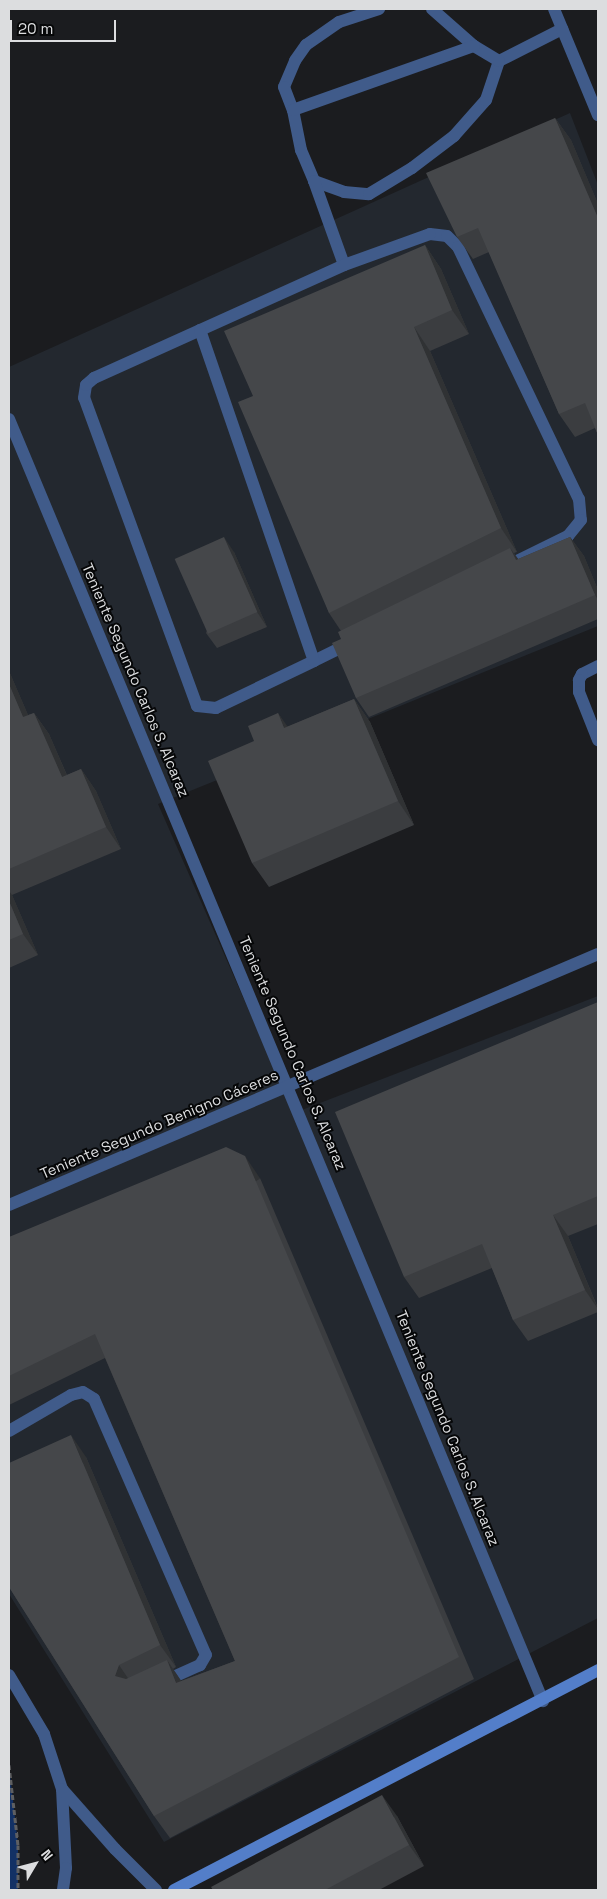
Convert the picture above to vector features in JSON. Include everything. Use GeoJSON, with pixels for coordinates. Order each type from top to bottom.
{"type":"FeatureCollection","features":[{"type":"Feature","properties":{"kind":"main road"},"geometry":{"type":"LineString","coordinates":[[174,1890],[543,1701],[598,1670]]}},
{"type":"Feature","properties":{"kind":"street"},"geometry":{"type":"LineString","coordinates":[[344,265],[301,150],[293,110],[284,87],[295,61],[306,45],[339,22],[379,9]]}},
{"type":"Feature","properties":{"kind":"street"},"geometry":{"type":"LineString","coordinates":[[432,9],[474,46],[499,61]]}},
{"type":"Feature","properties":{"kind":"street"},"geometry":{"type":"LineString","coordinates":[[554,9],[598,115]]}},
{"type":"Feature","properties":{"kind":"street"},"geometry":{"type":"LineString","coordinates":[[314,181],[344,192],[369,194],[412,168],[454,136],[486,100],[499,61],[562,29]]}},
{"type":"Feature","properties":{"kind":"street"},"geometry":{"type":"LineString","coordinates":[[293,110],[474,46]]}},
{"type":"Feature","properties":{"kind":"street"},"geometry":{"type":"LineString","coordinates":[[430,234],[447,236],[458,247],[579,499],[580,520],[568,536],[314,661],[216,708],[197,706],[84,398],[86,385],[94,378],[344,265],[430,234]]}},
{"type":"Feature","properties":{"kind":"street"},"geometry":{"type":"LineString","coordinates":[[200,330],[314,661]]}},
{"type":"Feature","properties":{"kind":"street","name":"Teniente Segundo Carlos S. Alcaraz"},"geometry":{"type":"LineString","coordinates":[[9,419],[289,1087],[543,1701]]}},
{"type":"Feature","properties":{"kind":"street"},"geometry":{"type":"LineString","coordinates":[[598,666],[582,674],[579,680],[579,692],[598,740]]}},
{"type":"Feature","properties":{"kind":"street","name":"Teniente Segundo Benigno Cáceres"},"geometry":{"type":"LineString","coordinates":[[9,1205],[598,954]]}},
{"type":"Feature","properties":{"kind":"street"},"geometry":{"type":"LineString","coordinates":[[9,1431],[71,1395],[83,1392],[94,1399],[206,1655],[200,1664],[147,1690]]}},
{"type":"Feature","properties":{"kind":"street"},"geometry":{"type":"LineString","coordinates":[[9,1675],[44,1734],[62,1789],[66,1868],[62,1890]]}},
{"type":"Feature","properties":{"kind":"street"},"geometry":{"type":"LineString","coordinates":[[62,1789],[115,1849],[156,1890]]}},
{"type":"Feature","properties":{"kind":"path"},"geometry":{"type":"LineString","coordinates":[[9,1765],[18,1845],[18,1890]]}},
{"type":"Feature","properties":{"kind":"shaded area"},"geometry":{"type":"Polygon","coordinates":[[[570,113],[598,185],[598,626],[158,804],[294,1113],[598,996],[598,1618],[164,1842],[9,1594],[9,367],[570,113]]]}},
{"type":"Feature","properties":{"kind":"shaded area"},"geometry":{"type":"Polygon","coordinates":[[[9,1765],[18,1845],[18,1890],[9,1890],[9,1765]]]}},
{"type":"Feature","properties":{"kind":"building"},"geometry":{"type":"Polygon","coordinates":[[[555,118],[598,218],[598,435],[585,403],[559,414],[478,228],[457,237],[426,173],[555,118]]]}},
{"type":"Feature","properties":{"kind":"building"},"geometry":{"type":"Polygon","coordinates":[[[425,245],[452,310],[414,327],[501,528],[329,613],[238,402],[253,396],[224,331],[425,245]]]}},
{"type":"Feature","properties":{"kind":"building"},"geometry":{"type":"Polygon","coordinates":[[[224,537],[257,612],[208,634],[175,559],[224,537]]]}},
{"type":"Feature","properties":{"kind":"building"},"geometry":{"type":"Polygon","coordinates":[[[570,537],[595,595],[356,698],[332,643],[341,639],[338,632],[510,548],[516,560],[570,537]]]}},
{"type":"Feature","properties":{"kind":"building"},"geometry":{"type":"Polygon","coordinates":[[[9,684],[23,717],[34,713],[62,777],[81,769],[106,827],[9,869],[9,684]]]}},
{"type":"Feature","properties":{"kind":"building"},"geometry":{"type":"Polygon","coordinates":[[[354,699],[398,801],[252,863],[208,761],[254,741],[248,726],[278,713],[284,728],[354,699]]]}},
{"type":"Feature","properties":{"kind":"building"},"geometry":{"type":"Polygon","coordinates":[[[9,901],[23,934],[9,940],[9,901]]]}},
{"type":"Feature","properties":{"kind":"building"},"geometry":{"type":"Polygon","coordinates":[[[598,1002],[598,1196],[553,1215],[585,1290],[513,1320],[482,1244],[404,1277],[335,1112],[598,1002]]]}},
{"type":"Feature","properties":{"kind":"building"},"geometry":{"type":"Polygon","coordinates":[[[226,1147],[245,1156],[459,1657],[154,1816],[9,1587],[9,1463],[71,1435],[160,1645],[119,1665],[115,1676],[126,1679],[167,1660],[176,1683],[235,1661],[95,1334],[9,1376],[9,1237],[226,1147]]]}},
{"type":"Feature","properties":{"kind":"building"},"geometry":{"type":"Polygon","coordinates":[[[382,1795],[409,1845],[325,1890],[213,1890],[211,1887],[382,1795]]]}}]}
